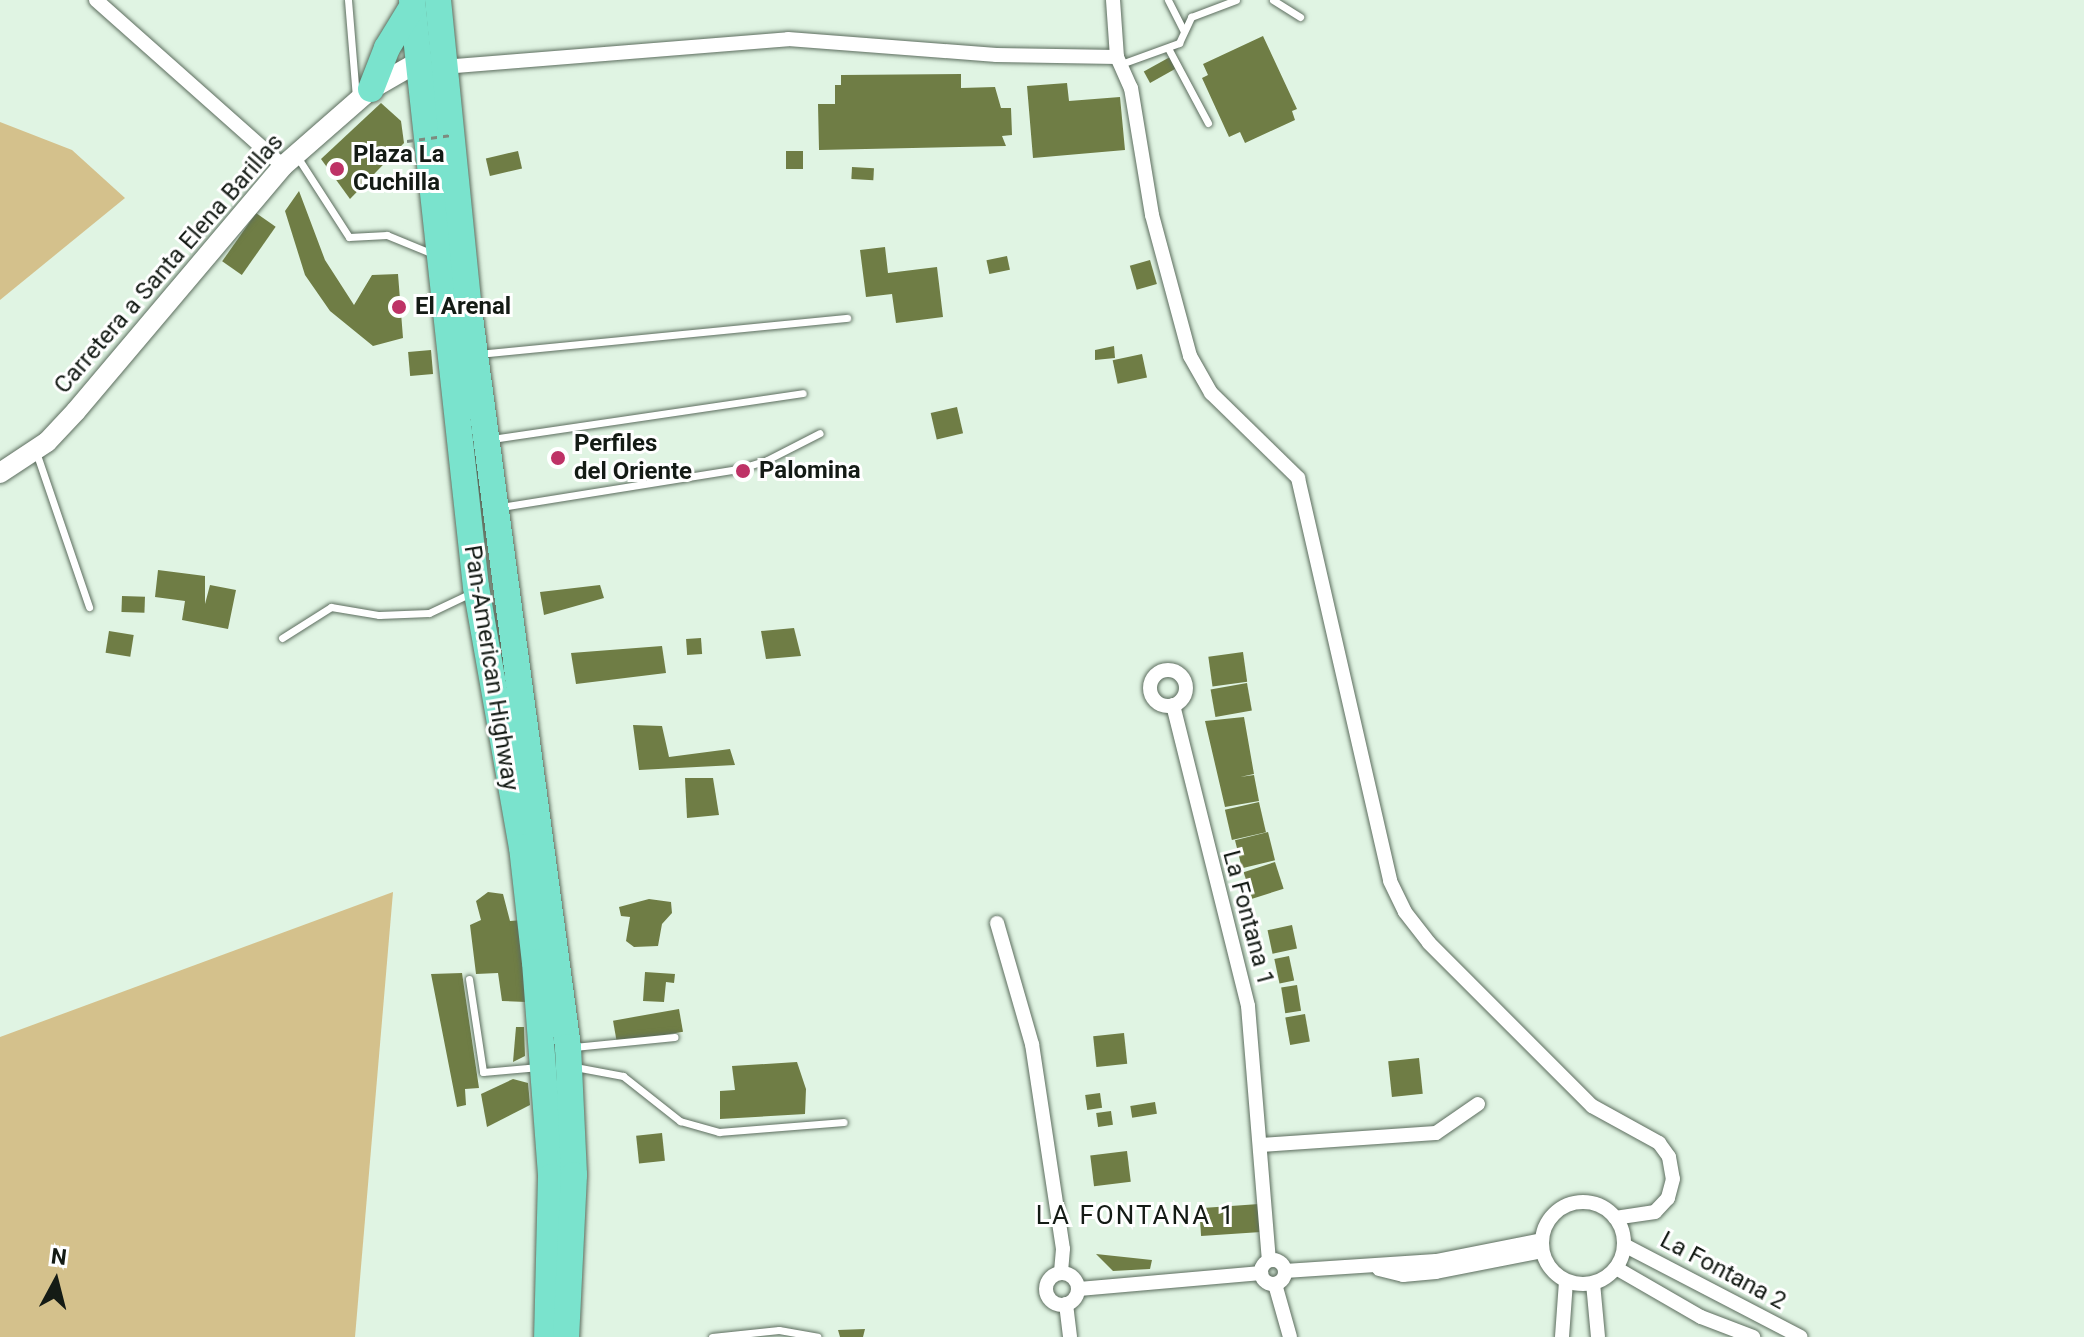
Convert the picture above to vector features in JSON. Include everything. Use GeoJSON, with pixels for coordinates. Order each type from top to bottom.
{"type":"FeatureCollection","features":[{"type":"Feature","properties":{"kind":"highway"},"geometry":{"type":"LineString","coordinates":[[369,91],[387,48],[415,2]]}},
{"type":"Feature","properties":{"kind":"highway","name":"Pan-American Highway"},"geometry":{"type":"LineString","coordinates":[[415,2],[476,355],[505,553],[574,1175],[566,1337]]}},
{"type":"Feature","properties":{"kind":"highway"},"geometry":{"type":"LineString","coordinates":[[369,91],[397,78],[427,71]]}},
{"type":"Feature","properties":{"kind":"highway","name":"Pan-American Highway"},"geometry":{"type":"LineString","coordinates":[[427,71],[436,255],[476,587],[561,1060],[551,1177],[547,1337]]}},
{"type":"Feature","properties":{"kind":"highway"},"geometry":{"type":"LineString","coordinates":[[457,435],[469,464],[485,554],[489,558],[505,553]]}},
{"type":"Feature","properties":{"kind":"main road","name":"Carretera a Santa Elena Barillas"},"geometry":{"type":"LineString","coordinates":[[0,473],[36,450],[76,411],[289,160],[369,91]]}},
{"type":"Feature","properties":{"kind":"street"},"geometry":{"type":"LineString","coordinates":[[96,0],[289,160]]}},
{"type":"Feature","properties":{"kind":"street"},"geometry":{"type":"LineString","coordinates":[[1113,0],[1119,60],[1131,88],[1141,163],[1164,265],[1199,377],[1298,478],[1390,881],[1405,912],[1429,943],[1592,1106],[1659,1143],[1669,1157],[1673,1179],[1668,1198],[1655,1212],[1615,1218]]}},
{"type":"Feature","properties":{"kind":"street"},"geometry":{"type":"LineString","coordinates":[[427,71],[788,39],[996,55],[1119,60]]}},
{"type":"Feature","properties":{"kind":"street","name":"La Fontana 1"},"geometry":{"type":"LineString","coordinates":[[1173,705],[1244,984],[1261,1145],[1265,1266]]}},
{"type":"Feature","properties":{"kind":"street"},"geometry":{"type":"LineString","coordinates":[[997,923],[1032,1044],[1063,1249],[1061,1272]]}},
{"type":"Feature","properties":{"kind":"street"},"geometry":{"type":"LineString","coordinates":[[1261,1145],[1436,1133],[1478,1104]]}},
{"type":"Feature","properties":{"kind":"street"},"geometry":{"type":"LineString","coordinates":[[1571,1204],[1595,1204],[1615,1218],[1624,1245],[1616,1268],[1593,1283],[1566,1281],[1548,1265],[1542,1246],[1551,1217],[1571,1204]]}},
{"type":"Feature","properties":{"kind":"street","name":"La Fontana 2"},"geometry":{"type":"LineString","coordinates":[[1624,1245],[1801,1337]]}},
{"type":"Feature","properties":{"kind":"street"},"geometry":{"type":"LineString","coordinates":[[1275,1284],[1285,1271],[1436,1261],[1542,1246]]}},
{"type":"Feature","properties":{"kind":"street"},"geometry":{"type":"LineString","coordinates":[[1070,1337],[1066,1304],[1079,1289],[1280,1262],[1285,1271]]}},
{"type":"Feature","properties":{"kind":"street"},"geometry":{"type":"LineString","coordinates":[[1265,1266],[1266,1282],[1275,1284]]}},
{"type":"Feature","properties":{"kind":"street","name":"La Fontana 2"},"geometry":{"type":"LineString","coordinates":[[1616,1268],[1701,1317],[1753,1337]]}},
{"type":"Feature","properties":{"kind":"street"},"geometry":{"type":"LineString","coordinates":[[1066,1304],[1056,1304],[1045,1292],[1047,1281],[1061,1272],[1071,1275],[1079,1289]]}},
{"type":"Feature","properties":{"kind":"street"},"geometry":{"type":"LineString","coordinates":[[1562,1337],[1566,1281]]}},
{"type":"Feature","properties":{"kind":"street"},"geometry":{"type":"LineString","coordinates":[[1593,1283],[1598,1337]]}},
{"type":"Feature","properties":{"kind":"street"},"geometry":{"type":"LineString","coordinates":[[1275,1284],[1290,1337]]}},
{"type":"Feature","properties":{"kind":"lane"},"geometry":{"type":"LineString","coordinates":[[348,0],[369,91]]}},
{"type":"Feature","properties":{"kind":"lane"},"geometry":{"type":"LineString","coordinates":[[1168,0],[1183,30]]}},
{"type":"Feature","properties":{"kind":"lane"},"geometry":{"type":"LineString","coordinates":[[1119,60],[1179,43],[1191,17],[1236,0]]}},
{"type":"Feature","properties":{"kind":"lane"},"geometry":{"type":"LineString","coordinates":[[1273,0],[1300,17]]}},
{"type":"Feature","properties":{"kind":"lane"},"geometry":{"type":"LineString","coordinates":[[1168,48],[1208,123]]}},
{"type":"Feature","properties":{"kind":"lane"},"geometry":{"type":"LineString","coordinates":[[289,160],[349,237],[387,235],[436,255]]}},
{"type":"Feature","properties":{"kind":"lane"},"geometry":{"type":"LineString","coordinates":[[476,355],[847,318]]}},
{"type":"Feature","properties":{"kind":"lane"},"geometry":{"type":"LineString","coordinates":[[489,439],[803,393]]}},
{"type":"Feature","properties":{"kind":"lane"},"geometry":{"type":"LineString","coordinates":[[499,508],[738,469],[767,460],[820,433]]}},
{"type":"Feature","properties":{"kind":"lane"},"geometry":{"type":"LineString","coordinates":[[36,450],[89,607]]}},
{"type":"Feature","properties":{"kind":"lane"},"geometry":{"type":"LineString","coordinates":[[282,638],[331,607],[379,615],[429,613],[462,600],[476,587]]}},
{"type":"Feature","properties":{"kind":"lane"},"geometry":{"type":"LineString","coordinates":[[469,979],[483,1072],[675,1037]]}},
{"type":"Feature","properties":{"kind":"lane"},"geometry":{"type":"LineString","coordinates":[[561,1060],[623,1076],[680,1121],[719,1132],[844,1122]]}},
{"type":"Feature","properties":{"kind":"lane"},"geometry":{"type":"LineString","coordinates":[[712,1337],[781,1334],[817,1337]]}},
{"type":"Feature","properties":{"kind":"path"},"geometry":{"type":"LineString","coordinates":[[407,141],[452,135]]}},
{"type":"Feature","properties":{"kind":"shaded area"},"geometry":{"type":"Polygon","coordinates":[[[0,122],[72,150],[125,198],[0,300],[0,122]]]}},
{"type":"Feature","properties":{"kind":"shaded area"},"geometry":{"type":"Polygon","coordinates":[[[393,892],[355,1337],[0,1337],[0,1037],[393,892]]]}},
{"type":"Feature","properties":{"kind":"building"},"geometry":{"type":"Polygon","coordinates":[[[1263,36],[1297,109],[1292,111],[1295,120],[1245,143],[1240,132],[1229,137],[1202,78],[1208,75],[1203,64],[1263,36]]]}},
{"type":"Feature","properties":{"kind":"building"},"geometry":{"type":"Polygon","coordinates":[[[1170,57],[1176,68],[1150,83],[1144,72],[1170,57]]]}},
{"type":"Feature","properties":{"kind":"building"},"geometry":{"type":"Polygon","coordinates":[[[961,74],[961,88],[995,87],[1001,108],[1011,108],[1012,135],[1002,136],[1006,146],[819,150],[818,104],[835,104],[835,85],[841,85],[841,75],[961,74]]]}},
{"type":"Feature","properties":{"kind":"building"},"geometry":{"type":"Polygon","coordinates":[[[1067,83],[1069,101],[1120,97],[1125,150],[1033,158],[1027,86],[1067,83]]]}},
{"type":"Feature","properties":{"kind":"building"},"geometry":{"type":"Polygon","coordinates":[[[381,103],[401,121],[404,143],[350,199],[321,159],[381,103]]]}},
{"type":"Feature","properties":{"kind":"building"},"geometry":{"type":"Polygon","coordinates":[[[518,151],[522,169],[490,176],[486,158],[518,151]]]}},
{"type":"Feature","properties":{"kind":"building"},"geometry":{"type":"Polygon","coordinates":[[[786,151],[803,151],[803,169],[786,169],[786,151]]]}},
{"type":"Feature","properties":{"kind":"building"},"geometry":{"type":"Polygon","coordinates":[[[852,167],[874,168],[873,180],[851,179],[852,167]]]}},
{"type":"Feature","properties":{"kind":"building"},"geometry":{"type":"Polygon","coordinates":[[[299,191],[325,260],[354,305],[372,275],[398,274],[403,338],[373,346],[330,311],[305,275],[285,211],[299,191]]]}},
{"type":"Feature","properties":{"kind":"building"},"geometry":{"type":"Polygon","coordinates":[[[256,213],[276,227],[242,275],[222,261],[256,213]]]}},
{"type":"Feature","properties":{"kind":"building"},"geometry":{"type":"Polygon","coordinates":[[[885,247],[888,273],[937,267],[943,317],[896,323],[892,294],[866,297],[860,250],[885,247]]]}},
{"type":"Feature","properties":{"kind":"building"},"geometry":{"type":"Polygon","coordinates":[[[1007,256],[1010,270],[989,274],[986,260],[1007,256]]]}},
{"type":"Feature","properties":{"kind":"building"},"geometry":{"type":"Polygon","coordinates":[[[1150,260],[1157,284],[1137,290],[1130,266],[1150,260]]]}},
{"type":"Feature","properties":{"kind":"building"},"geometry":{"type":"Polygon","coordinates":[[[1114,346],[1115,358],[1095,360],[1095,350],[1114,346]]]}},
{"type":"Feature","properties":{"kind":"building"},"geometry":{"type":"Polygon","coordinates":[[[431,350],[433,374],[410,376],[408,352],[431,350]]]}},
{"type":"Feature","properties":{"kind":"building"},"geometry":{"type":"Polygon","coordinates":[[[1142,354],[1147,377],[1118,384],[1113,360],[1142,354]]]}},
{"type":"Feature","properties":{"kind":"building"},"geometry":{"type":"Polygon","coordinates":[[[957,407],[963,433],[937,439],[931,413],[957,407]]]}},
{"type":"Feature","properties":{"kind":"building"},"geometry":{"type":"Polygon","coordinates":[[[158,570],[205,576],[205,604],[210,585],[236,590],[228,629],[182,620],[185,601],[155,597],[158,570]]]}},
{"type":"Feature","properties":{"kind":"building"},"geometry":{"type":"Polygon","coordinates":[[[600,585],[604,598],[544,615],[540,592],[600,585]]]}},
{"type":"Feature","properties":{"kind":"building"},"geometry":{"type":"Polygon","coordinates":[[[122,596],[145,597],[144,613],[121,612],[122,596]]]}},
{"type":"Feature","properties":{"kind":"building"},"geometry":{"type":"Polygon","coordinates":[[[794,628],[801,656],[766,659],[761,631],[794,628]]]}},
{"type":"Feature","properties":{"kind":"building"},"geometry":{"type":"Polygon","coordinates":[[[109,631],[134,635],[130,657],[106,653],[109,631]]]}},
{"type":"Feature","properties":{"kind":"building"},"geometry":{"type":"Polygon","coordinates":[[[701,638],[702,654],[687,655],[686,639],[701,638]]]}},
{"type":"Feature","properties":{"kind":"building"},"geometry":{"type":"Polygon","coordinates":[[[662,646],[666,673],[576,684],[571,653],[662,646]]]}},
{"type":"Feature","properties":{"kind":"building"},"geometry":{"type":"Polygon","coordinates":[[[1243,652],[1247,682],[1213,687],[1208,657],[1243,652]]]}},
{"type":"Feature","properties":{"kind":"building"},"geometry":{"type":"Polygon","coordinates":[[[1247,683],[1252,711],[1215,717],[1211,689],[1247,683]]]}},
{"type":"Feature","properties":{"kind":"building"},"geometry":{"type":"Polygon","coordinates":[[[1244,717],[1254,774],[1240,777],[1254,775],[1259,801],[1225,807],[1205,721],[1244,717]]]}},
{"type":"Feature","properties":{"kind":"building"},"geometry":{"type":"Polygon","coordinates":[[[633,725],[662,726],[669,757],[730,749],[735,765],[639,770],[633,725]]]}},
{"type":"Feature","properties":{"kind":"building"},"geometry":{"type":"Polygon","coordinates":[[[685,778],[713,778],[719,815],[687,818],[685,778]]]}},
{"type":"Feature","properties":{"kind":"building"},"geometry":{"type":"Polygon","coordinates":[[[1259,802],[1266,832],[1232,840],[1225,810],[1259,802]]]}},
{"type":"Feature","properties":{"kind":"building"},"geometry":{"type":"Polygon","coordinates":[[[1268,832],[1275,860],[1242,868],[1235,840],[1268,832]]]}},
{"type":"Feature","properties":{"kind":"building"},"geometry":{"type":"Polygon","coordinates":[[[1275,862],[1284,889],[1252,899],[1244,872],[1275,862]]]}},
{"type":"Feature","properties":{"kind":"building"},"geometry":{"type":"Polygon","coordinates":[[[488,892],[503,894],[510,921],[523,920],[526,1002],[502,1001],[498,973],[476,974],[470,925],[481,920],[476,901],[488,892]]]}},
{"type":"Feature","properties":{"kind":"building"},"geometry":{"type":"Polygon","coordinates":[[[649,899],[671,902],[672,913],[662,924],[658,946],[634,947],[626,941],[630,917],[621,916],[619,907],[649,899]]]}},
{"type":"Feature","properties":{"kind":"building"},"geometry":{"type":"Polygon","coordinates":[[[1292,925],[1297,948],[1273,954],[1268,930],[1292,925]]]}},
{"type":"Feature","properties":{"kind":"building"},"geometry":{"type":"Polygon","coordinates":[[[1289,956],[1294,980],[1280,984],[1274,959],[1289,956]]]}},
{"type":"Feature","properties":{"kind":"building"},"geometry":{"type":"Polygon","coordinates":[[[645,972],[675,974],[674,983],[666,982],[664,1002],[643,1001],[645,972]]]}},
{"type":"Feature","properties":{"kind":"building"},"geometry":{"type":"Polygon","coordinates":[[[462,973],[479,1088],[465,1089],[466,1105],[457,1107],[431,974],[462,973]]]}},
{"type":"Feature","properties":{"kind":"building"},"geometry":{"type":"Polygon","coordinates":[[[1297,985],[1301,1011],[1285,1013],[1281,988],[1297,985]]]}},
{"type":"Feature","properties":{"kind":"building"},"geometry":{"type":"Polygon","coordinates":[[[679,1009],[683,1032],[617,1043],[613,1021],[679,1009]]]}},
{"type":"Feature","properties":{"kind":"building"},"geometry":{"type":"Polygon","coordinates":[[[1305,1014],[1310,1042],[1290,1045],[1285,1017],[1305,1014]]]}},
{"type":"Feature","properties":{"kind":"building"},"geometry":{"type":"Polygon","coordinates":[[[516,1027],[524,1027],[525,1056],[513,1062],[516,1027]]]}},
{"type":"Feature","properties":{"kind":"building"},"geometry":{"type":"Polygon","coordinates":[[[1124,1033],[1127,1064],[1096,1067],[1093,1036],[1124,1033]]]}},
{"type":"Feature","properties":{"kind":"building"},"geometry":{"type":"Polygon","coordinates":[[[1419,1058],[1423,1094],[1392,1097],[1388,1061],[1419,1058]]]}},
{"type":"Feature","properties":{"kind":"building"},"geometry":{"type":"Polygon","coordinates":[[[797,1062],[806,1089],[805,1114],[720,1119],[720,1091],[735,1090],[732,1066],[797,1062]]]}},
{"type":"Feature","properties":{"kind":"building"},"geometry":{"type":"Polygon","coordinates":[[[513,1079],[528,1083],[530,1105],[487,1127],[481,1094],[513,1079]]]}},
{"type":"Feature","properties":{"kind":"building"},"geometry":{"type":"Polygon","coordinates":[[[1100,1093],[1102,1108],[1087,1110],[1085,1095],[1100,1093]]]}},
{"type":"Feature","properties":{"kind":"building"},"geometry":{"type":"Polygon","coordinates":[[[1155,1102],[1157,1114],[1132,1118],[1130,1106],[1155,1102]]]}},
{"type":"Feature","properties":{"kind":"building"},"geometry":{"type":"Polygon","coordinates":[[[1111,1111],[1113,1125],[1098,1127],[1096,1113],[1111,1111]]]}},
{"type":"Feature","properties":{"kind":"building"},"geometry":{"type":"Polygon","coordinates":[[[662,1133],[665,1161],[639,1164],[636,1136],[662,1133]]]}},
{"type":"Feature","properties":{"kind":"building"},"geometry":{"type":"Polygon","coordinates":[[[1127,1151],[1131,1182],[1094,1186],[1090,1156],[1127,1151]]]}},
{"type":"Feature","properties":{"kind":"building"},"geometry":{"type":"Polygon","coordinates":[[[1259,1204],[1261,1232],[1201,1236],[1199,1208],[1259,1204]]]}},
{"type":"Feature","properties":{"kind":"building"},"geometry":{"type":"Polygon","coordinates":[[[1096,1254],[1152,1260],[1150,1269],[1113,1271],[1096,1254]]]}},
{"type":"Feature","properties":{"kind":"building"},"geometry":{"type":"Polygon","coordinates":[[[865,1329],[863,1337],[840,1337],[838,1330],[865,1329]]]}},
{"type":"Feature","properties":{"kind":"place","name":"Plaza La Cuchilla"},"geometry":{"type":"Point","coordinates":[337,169]}},
{"type":"Feature","properties":{"kind":"place","name":"El Arenal"},"geometry":{"type":"Point","coordinates":[399,307]}},
{"type":"Feature","properties":{"kind":"place","name":"Perfiles del Oriente"},"geometry":{"type":"Point","coordinates":[558,458]}},
{"type":"Feature","properties":{"kind":"place","name":"Palomina"},"geometry":{"type":"Point","coordinates":[743,471]}},
{"type":"Feature","properties":{"kind":"district","name":"LA FONTANA 1"},"geometry":{"type":"Point","coordinates":[1136,1216]}}]}
